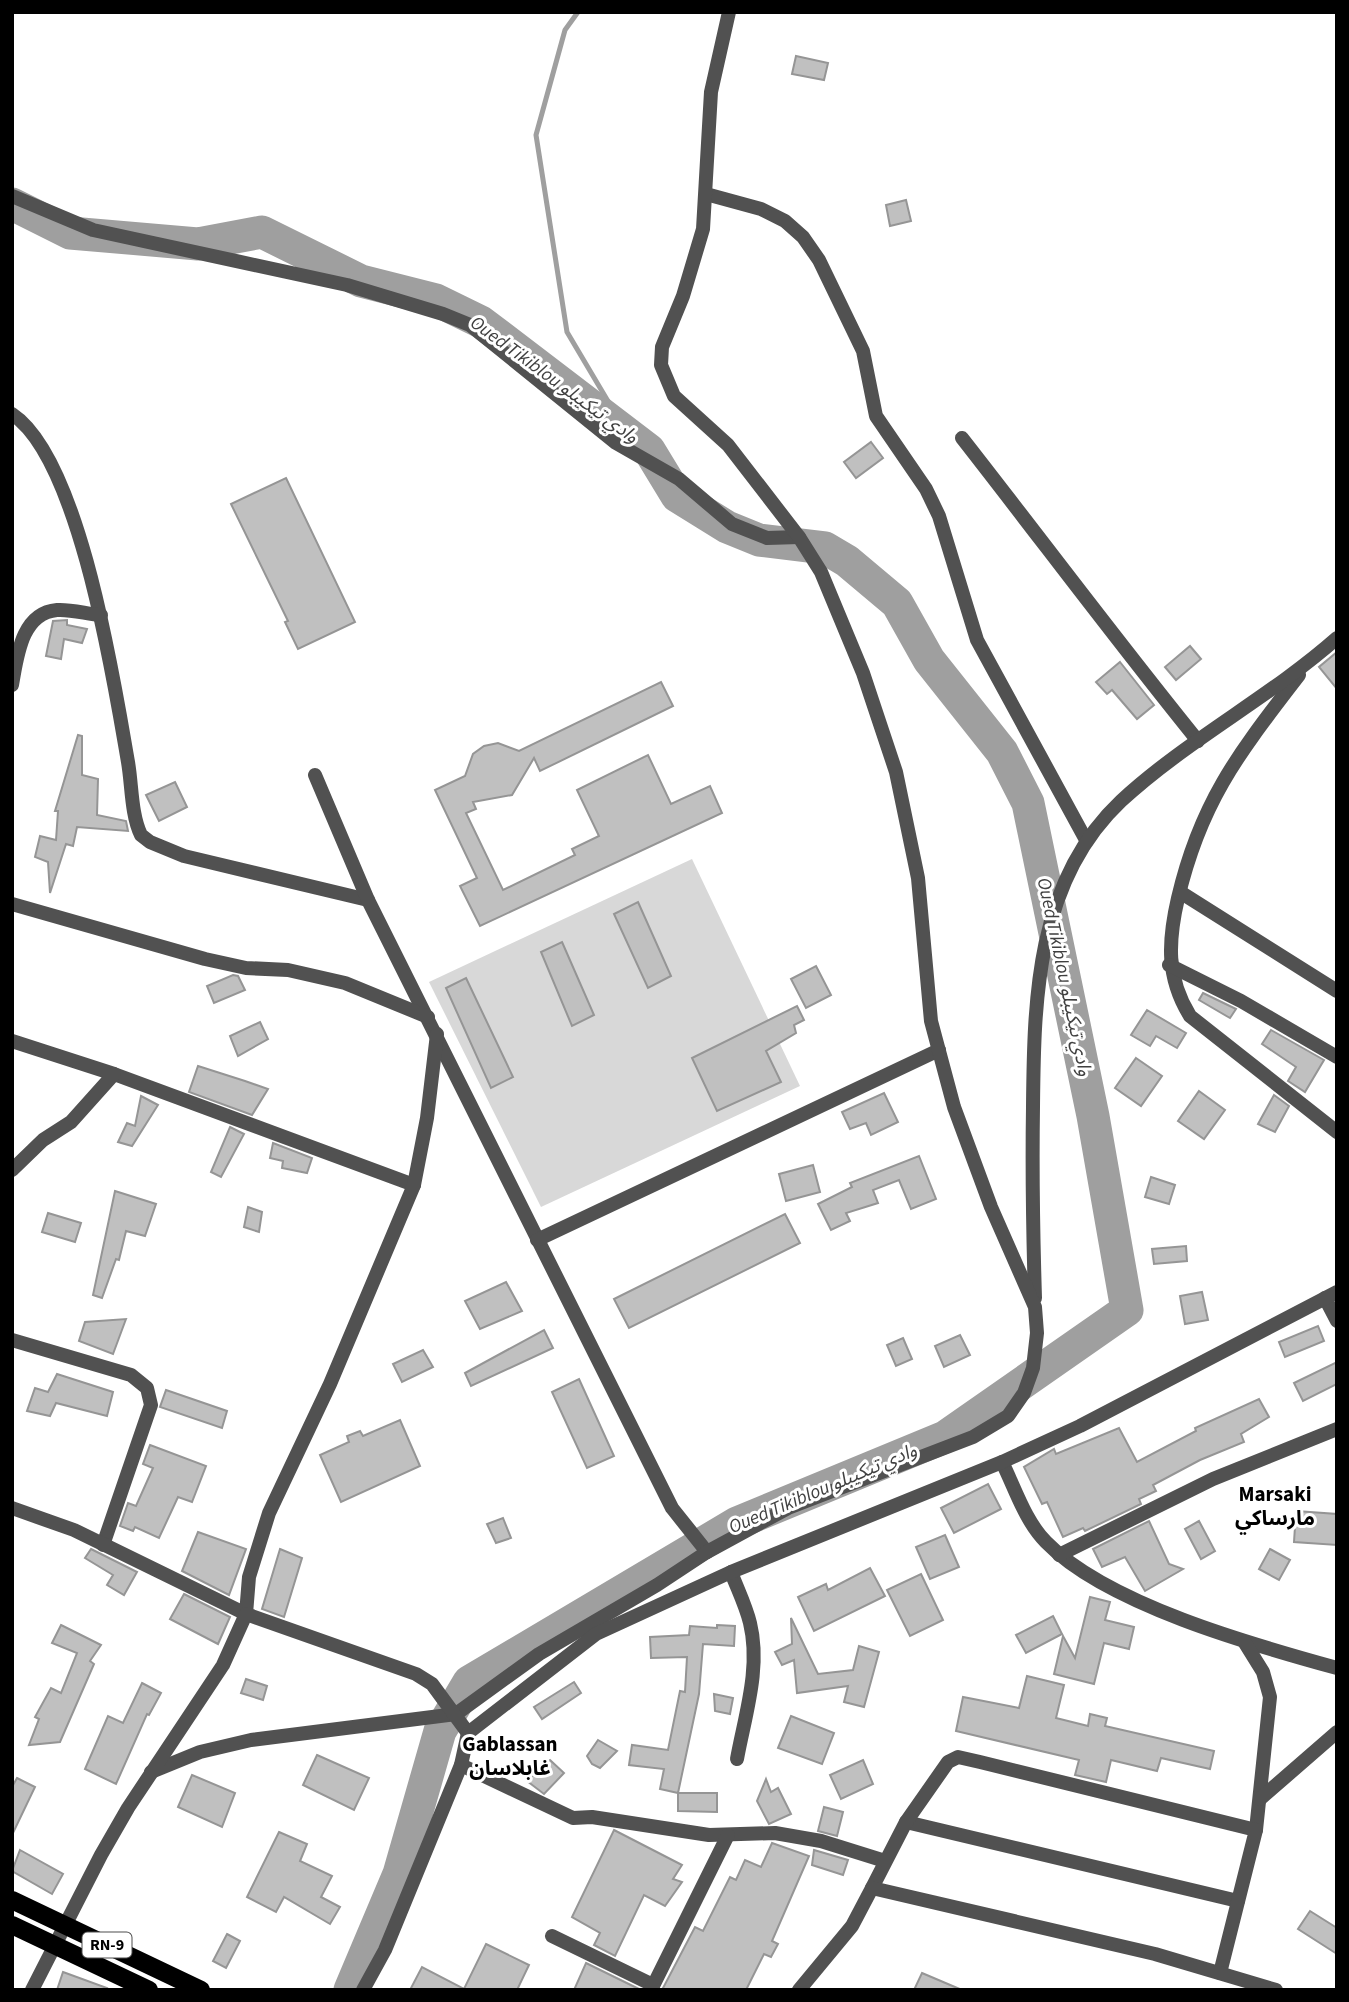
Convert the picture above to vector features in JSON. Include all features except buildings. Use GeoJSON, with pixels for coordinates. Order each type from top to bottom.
{"type":"FeatureCollection","features":[{"type":"Feature","properties":{"kind":"main road","name":"RN-9"},"geometry":{"type":"LineString","coordinates":[[12,1900],[201,1990]]}},
{"type":"Feature","properties":{"kind":"main road","name":"RN-9"},"geometry":{"type":"LineString","coordinates":[[12,1925],[149,1990]]}},
{"type":"Feature","properties":{"kind":"street"},"geometry":{"type":"LineString","coordinates":[[729,12],[711,92],[703,229],[683,296],[662,347],[661,365],[674,396],[728,444],[799,537],[821,572],[863,673],[896,772],[918,878],[931,1021],[954,1107],[991,1207],[1035,1307]]}},
{"type":"Feature","properties":{"kind":"street"},"geometry":{"type":"LineString","coordinates":[[706,194],[761,209],[785,221],[803,237],[819,260],[863,351],[876,416],[926,489],[939,516],[960,592],[977,639],[1086,840]]}},
{"type":"Feature","properties":{"kind":"street"},"geometry":{"type":"LineString","coordinates":[[12,196],[93,230],[346,285],[452,318],[470,326],[494,343],[546,390],[616,443],[679,479],[732,524],[767,538],[799,537]]}},
{"type":"Feature","properties":{"kind":"street"},"geometry":{"type":"LineString","coordinates":[[12,414],[41,445],[68,503],[101,615],[141,835],[150,842],[184,856],[368,900]]}},
{"type":"Feature","properties":{"kind":"street"},"geometry":{"type":"LineString","coordinates":[[962,438],[1094,608],[1116,641],[1198,741]]}},
{"type":"Feature","properties":{"kind":"street"},"geometry":{"type":"LineString","coordinates":[[12,685],[22,641],[34,620],[57,610],[101,615]]}},
{"type":"Feature","properties":{"kind":"street"},"geometry":{"type":"LineString","coordinates":[[151,1772],[200,1752],[251,1741],[456,1714],[539,1654],[707,1552],[788,1508],[973,1437],[1008,1416],[1024,1393],[1034,1368],[1037,1333],[1032,1139],[1038,975],[1052,912],[1086,840],[1121,801],[1198,741],[1309,663],[1337,638]]}},
{"type":"Feature","properties":{"kind":"street"},"geometry":{"type":"LineString","coordinates":[[1309,663],[1239,754],[1212,798],[1188,854],[1172,924],[1170,965],[1178,996],[1190,1016],[1337,1132]]}},
{"type":"Feature","properties":{"kind":"street"},"geometry":{"type":"LineString","coordinates":[[314,775],[368,900],[672,1508],[707,1552]]}},
{"type":"Feature","properties":{"kind":"street"},"geometry":{"type":"LineString","coordinates":[[1180,892],[1337,991]]}},
{"type":"Feature","properties":{"kind":"street"},"geometry":{"type":"LineString","coordinates":[[12,904],[205,959],[246,968],[288,971],[345,983],[428,1017]]}},
{"type":"Feature","properties":{"kind":"street"},"geometry":{"type":"LineString","coordinates":[[1170,965],[1241,1001],[1337,1057]]}},
{"type":"Feature","properties":{"kind":"street"},"geometry":{"type":"LineString","coordinates":[[32,1990],[101,1854],[151,1772],[223,1665],[246,1614],[249,1577],[269,1513],[330,1384],[414,1185],[427,1118],[437,1034]]}},
{"type":"Feature","properties":{"kind":"street"},"geometry":{"type":"LineString","coordinates":[[12,1041],[114,1074],[414,1185]]}},
{"type":"Feature","properties":{"kind":"street"},"geometry":{"type":"LineString","coordinates":[[537,1240],[939,1050]]}},
{"type":"Feature","properties":{"kind":"street"},"geometry":{"type":"LineString","coordinates":[[12,1170],[43,1140],[71,1122],[114,1074]]}},
{"type":"Feature","properties":{"kind":"street"},"geometry":{"type":"LineString","coordinates":[[363,1990],[385,1950],[461,1765],[468,1733],[596,1634],[731,1572],[1002,1462],[1080,1426],[1331,1295],[1337,1321]]}},
{"type":"Feature","properties":{"kind":"street"},"geometry":{"type":"LineString","coordinates":[[12,1339],[131,1375],[147,1388],[150,1405],[103,1545]]}},
{"type":"Feature","properties":{"kind":"street"},"geometry":{"type":"LineString","coordinates":[[1059,1555],[1213,1479],[1337,1429]]}},
{"type":"Feature","properties":{"kind":"street"},"geometry":{"type":"LineString","coordinates":[[1002,1462],[1032,1524],[1059,1555],[1082,1570],[1144,1602],[1245,1643],[1337,1668]]}},
{"type":"Feature","properties":{"kind":"street"},"geometry":{"type":"LineString","coordinates":[[12,1508],[74,1530],[246,1614],[416,1674],[432,1684],[468,1733]]}},
{"type":"Feature","properties":{"kind":"street"},"geometry":{"type":"LineString","coordinates":[[731,1572],[750,1622],[754,1647],[754,1671],[737,1759]]}},
{"type":"Feature","properties":{"kind":"street"},"geometry":{"type":"LineString","coordinates":[[1220,1973],[1256,1830],[1270,1696],[1264,1672],[1245,1643]]}},
{"type":"Feature","properties":{"kind":"street"},"geometry":{"type":"LineString","coordinates":[[1260,1799],[1337,1732]]}},
{"type":"Feature","properties":{"kind":"street"},"geometry":{"type":"LineString","coordinates":[[800,1989],[852,1926],[906,1822],[952,1758],[958,1757],[1256,1830]]}},
{"type":"Feature","properties":{"kind":"street"},"geometry":{"type":"LineString","coordinates":[[461,1765],[573,1818],[592,1816],[690,1833],[775,1833],[821,1841],[885,1861]]}},
{"type":"Feature","properties":{"kind":"street"},"geometry":{"type":"LineString","coordinates":[[906,1822],[1238,1901]]}},
{"type":"Feature","properties":{"kind":"street"},"geometry":{"type":"LineString","coordinates":[[552,1936],[652,1987],[729,1835]]}},
{"type":"Feature","properties":{"kind":"street"},"geometry":{"type":"LineString","coordinates":[[872,1888],[1155,1954],[1276,1990]]}},
{"type":"Feature","properties":{"kind":"shaded area"},"geometry":{"type":"Polygon","coordinates":[[[692,859],[800,1086],[541,1207],[429,982],[692,859]]]}},
{"type":"Feature","properties":{"kind":"waterway"},"geometry":{"type":"LineString","coordinates":[[578,12],[565,30],[536,135],[567,332],[628,435]]}},
{"type":"Feature","properties":{"kind":"waterway","name":"Oued Tikiblou وادي تيكيبلو"},"geometry":{"type":"LineString","coordinates":[[12,204],[70,233],[198,244],[262,232],[361,281],[436,300],[481,322],[649,450],[677,496],[727,527],[759,540],[825,548],[847,561],[897,603],[929,660],[1002,752],[1028,803],[1093,1116],[1127,1310],[945,1437],[737,1523],[469,1682],[440,1731],[399,1874],[350,1990]]}},
{"type":"Feature","properties":{"kind":"district","name":"Marsaki مارساكي"},"geometry":{"type":"Point","coordinates":[1275,1506]}},
{"type":"Feature","properties":{"kind":"district","name":"Gablassan غابلاسان"},"geometry":{"type":"Point","coordinates":[510,1756]}}]}
